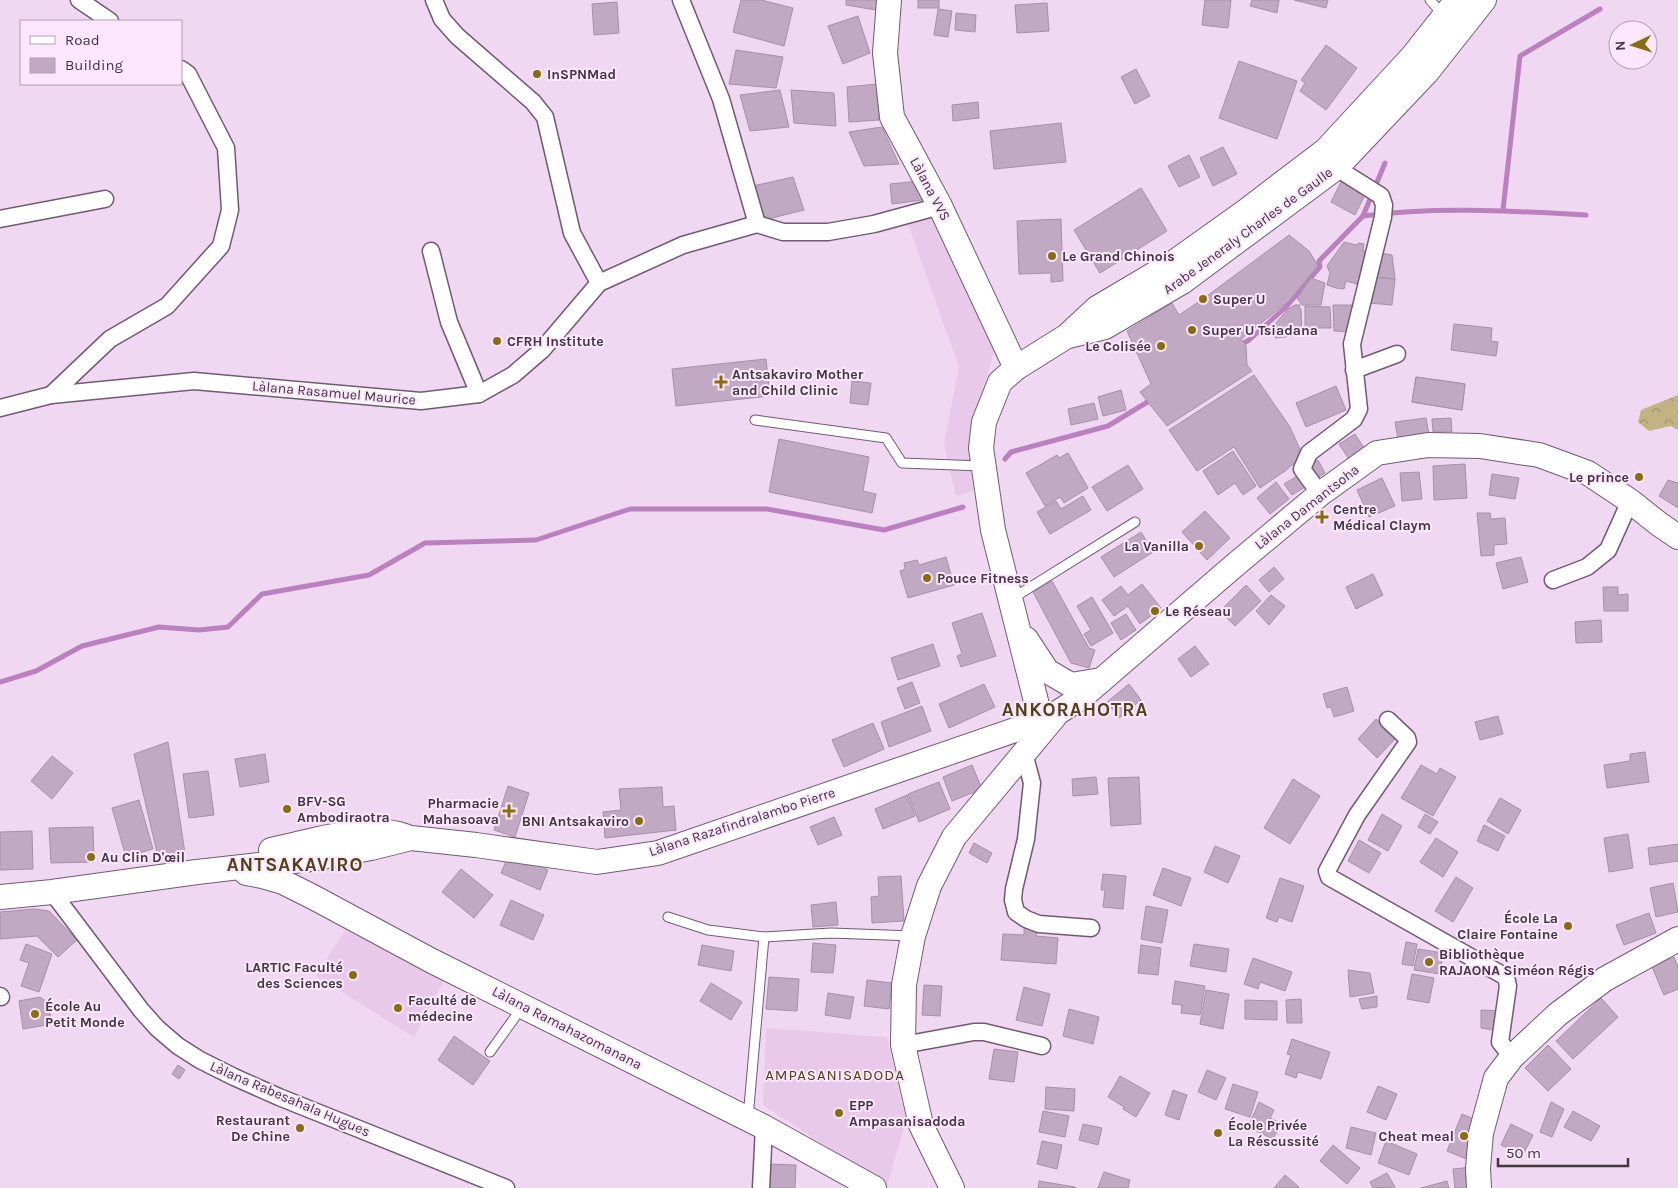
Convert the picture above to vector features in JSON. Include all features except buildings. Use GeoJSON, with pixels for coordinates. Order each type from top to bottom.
{"type":"FeatureCollection","features":[{"type":"Feature","properties":{"kind":"main road","name":"Làlana VVS"},"geometry":{"type":"LineString","coordinates":[[889,0],[885,53],[892,117],[940,206],[1016,368]]}},
{"type":"Feature","properties":{"kind":"main road","name":"Arabe Jeneraly Charles de Gaulle"},"geometry":{"type":"LineString","coordinates":[[1066,336],[1106,328],[1182,282],[1335,168],[1427,72],[1484,0]]}},
{"type":"Feature","properties":{"kind":"main road","name":"Arabe Jeneraly Charles de Gaulle"},"geometry":{"type":"LineString","coordinates":[[1049,717],[1010,600],[993,530],[981,448],[984,422],[1000,382],[1016,368],[1066,336],[1097,308],[1173,263],[1246,211],[1326,150],[1412,58],[1444,6]]}},
{"type":"Feature","properties":{"kind":"main road","name":"Làlana Damantsoha"},"geometry":{"type":"LineString","coordinates":[[1049,717],[1082,697],[1320,494],[1377,454],[1428,445],[1480,446],[1539,455],[1588,473],[1675,532]]}},
{"type":"Feature","properties":{"kind":"main road","name":"Arabe Jeneraly Charles de Gaulle"},"geometry":{"type":"LineString","coordinates":[[1010,600],[1026,639],[1049,717]]}},
{"type":"Feature","properties":{"kind":"main road"},"geometry":{"type":"LineString","coordinates":[[1026,639],[1047,671],[1071,685],[1102,680]]}},
{"type":"Feature","properties":{"kind":"main road"},"geometry":{"type":"LineString","coordinates":[[952,1188],[921,1125],[903,1045],[904,984],[913,936],[929,886],[954,836],[1024,752],[1049,717]]}},
{"type":"Feature","properties":{"kind":"main road","name":"Làlana Razafindralambo Pierre"},"geometry":{"type":"LineString","coordinates":[[314,849],[372,831],[393,832],[411,838],[597,862],[658,853],[1049,717]]}},
{"type":"Feature","properties":{"kind":"main road"},"geometry":{"type":"LineString","coordinates":[[1010,731],[1019,738],[1024,752]]}},
{"type":"Feature","properties":{"kind":"main road"},"geometry":{"type":"LineString","coordinates":[[0,897],[52,892],[197,872],[314,849],[310,881],[313,897]]}},
{"type":"Feature","properties":{"kind":"main road","name":"Làlana Ramahazomanana"},"geometry":{"type":"LineString","coordinates":[[197,872],[242,873],[283,882],[432,961],[756,1123],[874,1188]]}},
{"type":"Feature","properties":{"kind":"main road"},"geometry":{"type":"LineString","coordinates":[[1479,1188],[1478,1168],[1481,1133],[1496,1078],[1512,1056],[1558,1014],[1605,979],[1678,939]]}},
{"type":"Feature","properties":{"kind":"street"},"geometry":{"type":"LineString","coordinates":[[79,0],[109,20]]}},
{"type":"Feature","properties":{"kind":"street"},"geometry":{"type":"LineString","coordinates":[[434,0],[442,19],[457,36],[533,102],[545,117],[572,234],[599,283]]}},
{"type":"Feature","properties":{"kind":"street"},"geometry":{"type":"LineString","coordinates":[[681,0],[721,99],[757,224],[783,232],[828,232],[874,224],[940,206]]}},
{"type":"Feature","properties":{"kind":"street"},"geometry":{"type":"LineString","coordinates":[[51,395],[110,339],[167,306],[221,246],[230,210],[226,148],[188,74],[182,70]]}},
{"type":"Feature","properties":{"kind":"street"},"geometry":{"type":"LineString","coordinates":[[1320,494],[1298,466],[1309,453],[1354,419],[1359,409],[1352,344],[1383,206],[1366,187],[1335,168]]}},
{"type":"Feature","properties":{"kind":"street"},"geometry":{"type":"LineString","coordinates":[[0,219],[105,199]]}},
{"type":"Feature","properties":{"kind":"street","name":"Làlana Rasamuel Maurice"},"geometry":{"type":"LineString","coordinates":[[0,408],[51,395],[194,380],[421,401],[479,394],[513,375],[542,350],[599,283],[683,246],[757,224]]}},
{"type":"Feature","properties":{"kind":"street"},"geometry":{"type":"LineString","coordinates":[[431,251],[448,322],[479,394]]}},
{"type":"Feature","properties":{"kind":"street"},"geometry":{"type":"LineString","coordinates":[[1354,370],[1397,354]]}},
{"type":"Feature","properties":{"kind":"street"},"geometry":{"type":"LineString","coordinates":[[1553,580],[1587,566],[1608,550],[1630,501]]}},
{"type":"Feature","properties":{"kind":"street"},"geometry":{"type":"LineString","coordinates":[[1388,720],[1407,738],[1408,742],[1356,815],[1327,871],[1329,876],[1506,977],[1508,986],[1500,1042],[1512,1056]]}},
{"type":"Feature","properties":{"kind":"street"},"geometry":{"type":"LineString","coordinates":[[1024,752],[1032,783],[1026,839],[1014,889],[1013,900],[1016,912],[1026,919],[1039,924],[1092,928]]}},
{"type":"Feature","properties":{"kind":"street","name":"Làlana Rabesahala Hugues"},"geometry":{"type":"LineString","coordinates":[[52,892],[147,1016],[157,1028],[178,1046],[200,1060],[279,1097],[506,1188]]}},
{"type":"Feature","properties":{"kind":"street"},"geometry":{"type":"LineString","coordinates":[[903,1045],[974,1032],[984,1032],[1042,1046]]}},
{"type":"Feature","properties":{"kind":"street"},"geometry":{"type":"LineString","coordinates":[[756,1123],[760,1188]]}},
{"type":"Feature","properties":{"kind":"lane"},"geometry":{"type":"LineString","coordinates":[[755,420],[886,438],[902,463],[984,466]]}},
{"type":"Feature","properties":{"kind":"lane"},"geometry":{"type":"LineString","coordinates":[[1010,600],[1135,522]]}},
{"type":"Feature","properties":{"kind":"lane"},"geometry":{"type":"LineString","coordinates":[[668,917],[708,930],[764,937],[831,933],[913,936]]}},
{"type":"Feature","properties":{"kind":"lane"},"geometry":{"type":"LineString","coordinates":[[756,1123],[764,937]]}},
{"type":"Feature","properties":{"kind":"lane"},"geometry":{"type":"LineString","coordinates":[[490,1052],[523,1006]]}},
{"type":"Feature","properties":{"kind":"shaded area"},"geometry":{"type":"Polygon","coordinates":[[[932,210],[994,350],[968,448],[973,491],[956,496],[944,444],[959,367],[906,219],[932,210]]]}},
{"type":"Feature","properties":{"kind":"shaded area","name":"Faculté de médecine"},"geometry":{"type":"Polygon","coordinates":[[[347,927],[445,979],[414,1037],[316,976],[347,927]]]}},
{"type":"Feature","properties":{"kind":"shaded area","name":"EPP Ampasanisadoda"},"geometry":{"type":"Polygon","coordinates":[[[766,1028],[887,1037],[906,1121],[887,1186],[763,1105],[766,1028]]]}},
{"type":"Feature","properties":{"kind":"green space"},"geometry":{"type":"Polygon","coordinates":[[[1678,395],[1678,430],[1671,426],[1649,431],[1638,422],[1641,410],[1678,395]]]}},
{"type":"Feature","properties":{"kind":"waterway"},"geometry":{"type":"LineString","coordinates":[[1503,210],[1520,56],[1600,9]]}},
{"type":"Feature","properties":{"kind":"waterway"},"geometry":{"type":"LineString","coordinates":[[1240,345],[1249,340],[1286,307],[1320,267],[1319,261],[1363,216],[1385,163]]}},
{"type":"Feature","properties":{"kind":"waterway"},"geometry":{"type":"LineString","coordinates":[[1363,216],[1447,210],[1586,215]]}},
{"type":"Feature","properties":{"kind":"waterway"},"geometry":{"type":"LineString","coordinates":[[1005,459],[1011,452],[1108,426],[1154,398]]}},
{"type":"Feature","properties":{"kind":"waterway"},"geometry":{"type":"LineString","coordinates":[[0,682],[36,671],[82,646],[159,627],[199,630],[228,627],[262,594],[369,575],[425,543],[536,540],[630,509],[767,509],[884,530],[963,507]]}},
{"type":"Feature","properties":{"kind":"place","name":"InSPNMad"},"geometry":{"type":"Point","coordinates":[537,74]}},
{"type":"Feature","properties":{"kind":"place","name":"Le Grand Chinois"},"geometry":{"type":"Point","coordinates":[1052,256]}},
{"type":"Feature","properties":{"kind":"place","name":"Super U"},"geometry":{"type":"Point","coordinates":[1203,299]}},
{"type":"Feature","properties":{"kind":"place","name":"Super U Tsiadana"},"geometry":{"type":"Point","coordinates":[1192,330]}},
{"type":"Feature","properties":{"kind":"place","name":"CFRH Institute"},"geometry":{"type":"Point","coordinates":[497,341]}},
{"type":"Feature","properties":{"kind":"place","name":"Le Colisée"},"geometry":{"type":"Point","coordinates":[1161,346]}},
{"type":"Feature","properties":{"kind":"place","name":"Antsakaviro Mother and Child Clinic"},"geometry":{"type":"Point","coordinates":[721,382]}},
{"type":"Feature","properties":{"kind":"place","name":"Le prince"},"geometry":{"type":"Point","coordinates":[1639,477]}},
{"type":"Feature","properties":{"kind":"place","name":"Centre Médical Claym"},"geometry":{"type":"Point","coordinates":[1322,517]}},
{"type":"Feature","properties":{"kind":"place","name":"La Vanilla"},"geometry":{"type":"Point","coordinates":[1199,546]}},
{"type":"Feature","properties":{"kind":"place","name":"Pouce Fitness"},"geometry":{"type":"Point","coordinates":[927,578]}},
{"type":"Feature","properties":{"kind":"place","name":"Le Réseau"},"geometry":{"type":"Point","coordinates":[1155,611]}},
{"type":"Feature","properties":{"kind":"place","name":"BFV-SG Ambodiraotra"},"geometry":{"type":"Point","coordinates":[287,809]}},
{"type":"Feature","properties":{"kind":"place","name":"Pharmacie Mahasoava"},"geometry":{"type":"Point","coordinates":[509,811]}},
{"type":"Feature","properties":{"kind":"place","name":"BNI Antsakaviro"},"geometry":{"type":"Point","coordinates":[639,821]}},
{"type":"Feature","properties":{"kind":"place","name":"Au Clin D'œil"},"geometry":{"type":"Point","coordinates":[91,857]}},
{"type":"Feature","properties":{"kind":"place","name":"École La Claire Fontaine"},"geometry":{"type":"Point","coordinates":[1568,926]}},
{"type":"Feature","properties":{"kind":"place","name":"Bibliothèque RAJAONA Siméon Régis"},"geometry":{"type":"Point","coordinates":[1429,962]}},
{"type":"Feature","properties":{"kind":"place","name":"LARTIC Faculté des Sciences"},"geometry":{"type":"Point","coordinates":[353,975]}},
{"type":"Feature","properties":{"kind":"place","name":"Faculté de médecine"},"geometry":{"type":"Point","coordinates":[398,1008]}},
{"type":"Feature","properties":{"kind":"place","name":"École Au Petit Monde"},"geometry":{"type":"Point","coordinates":[35,1014]}},
{"type":"Feature","properties":{"kind":"place","name":"EPP Ampasanisadoda"},"geometry":{"type":"Point","coordinates":[839,1113]}},
{"type":"Feature","properties":{"kind":"place","name":"Restaurant De Chine"},"geometry":{"type":"Point","coordinates":[300,1128]}},
{"type":"Feature","properties":{"kind":"place","name":"École Privée La Réscussité"},"geometry":{"type":"Point","coordinates":[1218,1133]}},
{"type":"Feature","properties":{"kind":"place","name":"Cheat meal"},"geometry":{"type":"Point","coordinates":[1464,1136]}},
{"type":"Feature","properties":{"kind":"district","name":"ANKORAHOTRA"},"geometry":{"type":"Point","coordinates":[1075,710]}},
{"type":"Feature","properties":{"kind":"district","name":"ANTSAKAVIRO"},"geometry":{"type":"Point","coordinates":[295,865]}},
{"type":"Feature","properties":{"kind":"district","name":"AMPASANISADODA"},"geometry":{"type":"Point","coordinates":[835,1075]}}]}
